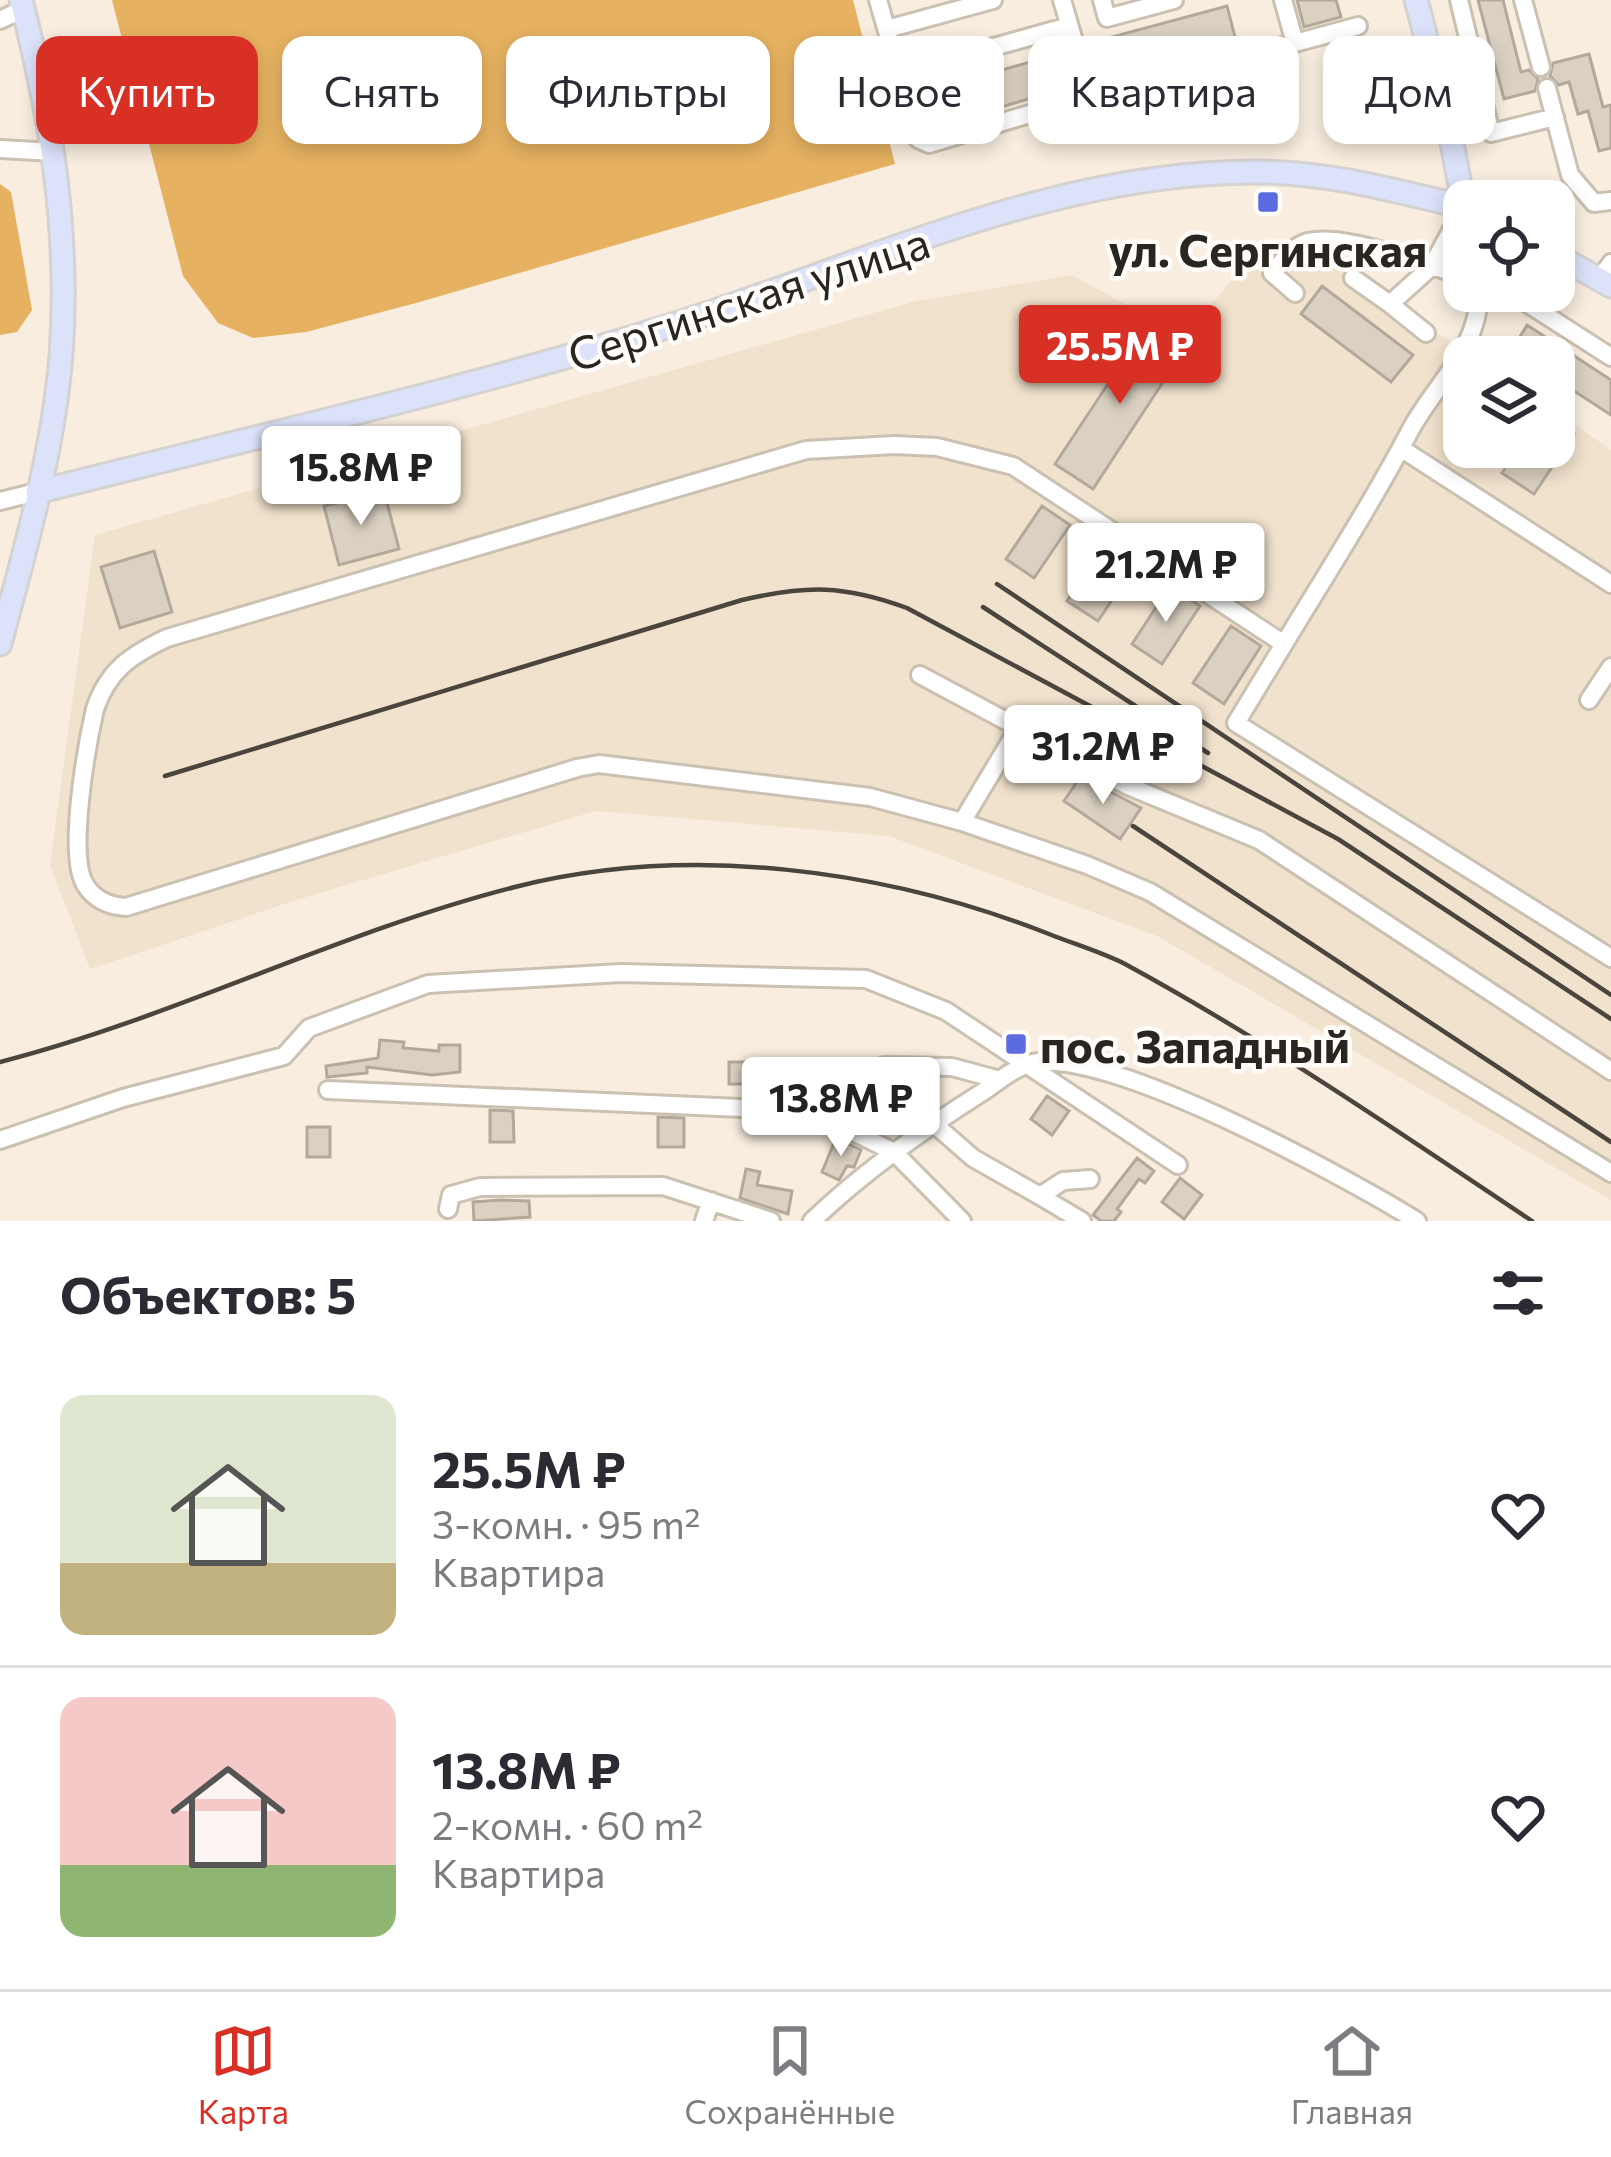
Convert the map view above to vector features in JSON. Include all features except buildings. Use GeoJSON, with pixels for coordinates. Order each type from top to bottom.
{"type":"FeatureCollection","features":[{"type":"Feature","properties":{"kind":"main road"},"geometry":{"type":"LineString","coordinates":[[1416,0],[1459,180]]}},
{"type":"Feature","properties":{"kind":"main road"},"geometry":{"type":"LineString","coordinates":[[0,644],[38,492],[61,359],[64,304],[54,152],[22,5]]}},
{"type":"Feature","properties":{"kind":"main road","name":"Сергинская улица"},"geometry":{"type":"LineString","coordinates":[[38,492],[622,340],[1080,190],[1172,176],[1261,172],[1382,187],[1443,201]]}},
{"type":"Feature","properties":{"kind":"main road"},"geometry":{"type":"LineString","coordinates":[[1575,263],[1607,276]]}},
{"type":"Feature","properties":{"kind":"street"},"geometry":{"type":"LineString","coordinates":[[878,0],[889,36]]}},
{"type":"Feature","properties":{"kind":"street"},"geometry":{"type":"LineString","coordinates":[[887,29],[993,0]]}},
{"type":"Feature","properties":{"kind":"street"},"geometry":{"type":"LineString","coordinates":[[1062,0],[1072,36]]}},
{"type":"Feature","properties":{"kind":"street"},"geometry":{"type":"LineString","coordinates":[[1102,0],[1107,18],[1174,0]]}},
{"type":"Feature","properties":{"kind":"street"},"geometry":{"type":"LineString","coordinates":[[1283,0],[1293,36]]}},
{"type":"Feature","properties":{"kind":"street"},"geometry":{"type":"LineString","coordinates":[[1459,0],[1492,133],[1555,117]]}},
{"type":"Feature","properties":{"kind":"street"},"geometry":{"type":"LineString","coordinates":[[1523,0],[1541,67]]}},
{"type":"Feature","properties":{"kind":"street"},"geometry":{"type":"LineString","coordinates":[[0,20],[22,5]]}},
{"type":"Feature","properties":{"kind":"street"},"geometry":{"type":"LineString","coordinates":[[1004,44],[1069,26]]}},
{"type":"Feature","properties":{"kind":"street"},"geometry":{"type":"LineString","coordinates":[[1299,42],[1358,26]]}},
{"type":"Feature","properties":{"kind":"street"},"geometry":{"type":"LineString","coordinates":[[1547,88],[1570,175],[1594,203],[1611,201]]}},
{"type":"Feature","properties":{"kind":"street"},"geometry":{"type":"LineString","coordinates":[[0,149],[54,152]]}},
{"type":"Feature","properties":{"kind":"street"},"geometry":{"type":"LineString","coordinates":[[1295,293],[1272,273],[1290,252],[1307,242],[1330,242],[1443,270]]}},
{"type":"Feature","properties":{"kind":"street"},"geometry":{"type":"LineString","coordinates":[[1390,304],[1432,266],[1443,245]]}},
{"type":"Feature","properties":{"kind":"street"},"geometry":{"type":"LineString","coordinates":[[1353,278],[1426,333]]}},
{"type":"Feature","properties":{"kind":"street"},"geometry":{"type":"LineString","coordinates":[[1475,312],[1472,334],[1236,723],[1611,958]]}},
{"type":"Feature","properties":{"kind":"street"},"geometry":{"type":"LineString","coordinates":[[1541,312],[1611,357]]}},
{"type":"Feature","properties":{"kind":"street"},"geometry":{"type":"LineString","coordinates":[[1284,644],[1013,466],[937,447],[806,450],[167,638],[138,652],[116,667],[95,709],[77,857],[87,888],[112,906],[126,907],[577,767],[598,764],[870,797],[962,822],[1150,892],[1611,1173]]}},
{"type":"Feature","properties":{"kind":"street"},"geometry":{"type":"LineString","coordinates":[[1402,449],[1611,584]]}},
{"type":"Feature","properties":{"kind":"street"},"geometry":{"type":"LineString","coordinates":[[0,501],[38,492]]}},
{"type":"Feature","properties":{"kind":"street"},"geometry":{"type":"LineString","coordinates":[[1588,700],[1611,667]]}},
{"type":"Feature","properties":{"kind":"street"},"geometry":{"type":"LineString","coordinates":[[920,675],[1126,785],[1259,840],[1611,1071]]}},
{"type":"Feature","properties":{"kind":"street"},"geometry":{"type":"LineString","coordinates":[[962,822],[1019,727]]}},
{"type":"Feature","properties":{"kind":"street"},"geometry":{"type":"LineString","coordinates":[[0,1140],[124,1098],[284,1056],[309,1028],[428,984],[621,973],[866,979],[946,1011],[1178,1165]]}},
{"type":"Feature","properties":{"kind":"street"},"geometry":{"type":"LineString","coordinates":[[812,1221],[926,1128],[1029,1063],[1075,1066],[1141,1082],[1309,1159],[1417,1221]]}},
{"type":"Feature","properties":{"kind":"street"},"geometry":{"type":"LineString","coordinates":[[884,1066],[952,1067],[1000,1081]]}},
{"type":"Feature","properties":{"kind":"street"},"geometry":{"type":"LineString","coordinates":[[1075,1066],[1076,1097]]}},
{"type":"Feature","properties":{"kind":"street"},"geometry":{"type":"LineString","coordinates":[[911,1068],[906,1081],[926,1128],[1082,1221]]}},
{"type":"Feature","properties":{"kind":"street"},"geometry":{"type":"LineString","coordinates":[[328,1090],[811,1111],[894,1152],[962,1221]]}},
{"type":"Feature","properties":{"kind":"street"},"geometry":{"type":"LineString","coordinates":[[1040,1196],[1063,1181],[1090,1179]]}},
{"type":"Feature","properties":{"kind":"street"},"geometry":{"type":"LineString","coordinates":[[448,1209],[451,1195],[480,1187],[663,1186],[771,1221]]}},
{"type":"Feature","properties":{"kind":"street"},"geometry":{"type":"LineString","coordinates":[[704,1221],[711,1201]]}},
{"type":"Feature","properties":{"kind":"shaded area"},"geometry":{"type":"Polygon","coordinates":[[[112,0],[853,0],[862,36],[794,36],[794,144],[890,144],[895,164],[416,303],[306,332],[253,338],[218,323],[183,276],[149,144],[258,144],[258,36],[121,36],[112,0]]]}},
{"type":"Feature","properties":{"kind":"shaded area"},"geometry":{"type":"Polygon","coordinates":[[[0,184],[11,192],[32,310],[17,332],[0,335],[0,184]]]}},
{"type":"Feature","properties":{"kind":"shaded area"},"geometry":{"type":"Polygon","coordinates":[[[1268,239],[1341,265],[1443,337],[1443,468],[1575,468],[1575,425],[1611,450],[1611,1200],[1157,936],[889,836],[596,811],[296,900],[90,969],[50,865],[95,535],[916,301],[1072,275],[1183,336],[1268,239]]]}},
{"type":"Feature","properties":{"kind":"railway"},"geometry":{"type":"LineString","coordinates":[[997,584],[1611,995]]}},
{"type":"Feature","properties":{"kind":"railway"},"geometry":{"type":"LineString","coordinates":[[165,776],[742,600],[806,590],[844,591],[907,608],[1338,839],[1611,1019]]}},
{"type":"Feature","properties":{"kind":"railway"},"geometry":{"type":"LineString","coordinates":[[983,607],[1208,753]]}},
{"type":"Feature","properties":{"kind":"railway"},"geometry":{"type":"LineString","coordinates":[[1133,826],[1611,1142]]}},
{"type":"Feature","properties":{"kind":"railway"},"geometry":{"type":"LineString","coordinates":[[0,1062],[130,1022],[385,927],[515,887],[649,867],[785,870],[920,893],[1116,960],[1280,1055],[1532,1221]]}},
{"type":"Feature","properties":{"kind":"place","name":"ул. Сергинская"},"geometry":{"type":"Point","coordinates":[1268,202]}},
{"type":"Feature","properties":{"kind":"place","name":"пос. Западный"},"geometry":{"type":"Point","coordinates":[1016,1044]}}]}
